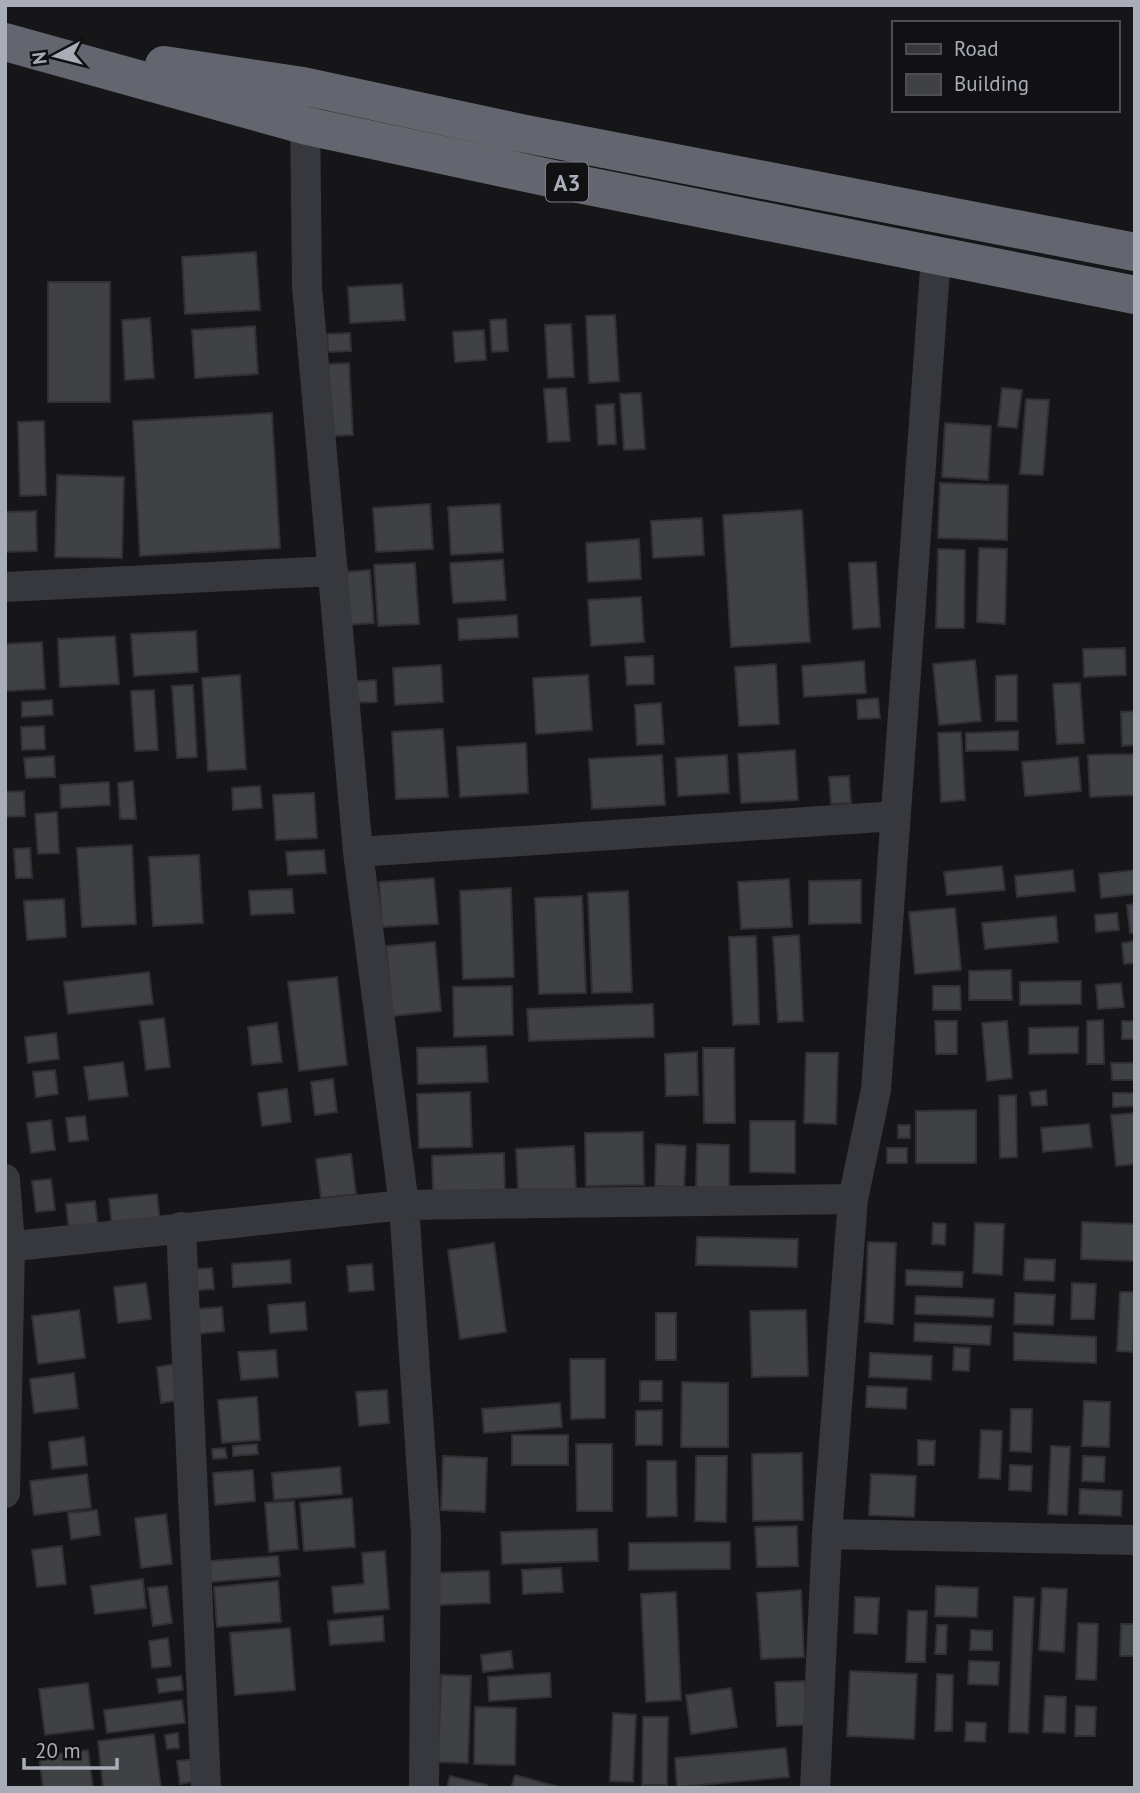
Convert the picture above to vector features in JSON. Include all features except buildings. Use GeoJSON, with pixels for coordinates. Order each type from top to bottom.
{"type":"FeatureCollection","features":[{"type":"Feature","properties":{"kind":"highway","name":"A3"},"geometry":{"type":"LineString","coordinates":[[5,41],[303,86],[521,133],[1135,252]]}},
{"type":"Feature","properties":{"kind":"highway","name":"A3"},"geometry":{"type":"LineString","coordinates":[[5,41],[307,126],[568,183],[1135,295]]}},
{"type":"Feature","properties":{"kind":"street"},"geometry":{"type":"LineString","coordinates":[[303,86],[307,126],[307,287],[332,571],[358,852],[404,1205],[426,1534],[424,1788]]}},
{"type":"Feature","properties":{"kind":"street"},"geometry":{"type":"LineString","coordinates":[[815,1788],[827,1534],[853,1199],[876,1090],[936,255]]}},
{"type":"Feature","properties":{"kind":"street"},"geometry":{"type":"LineString","coordinates":[[5,587],[332,571]]}},
{"type":"Feature","properties":{"kind":"street"},"geometry":{"type":"LineString","coordinates":[[358,852],[895,816]]}},
{"type":"Feature","properties":{"kind":"street"},"geometry":{"type":"LineString","coordinates":[[5,1179],[8,1247],[5,1493]]}},
{"type":"Feature","properties":{"kind":"street"},"geometry":{"type":"LineString","coordinates":[[8,1247],[404,1205],[853,1199]]}},
{"type":"Feature","properties":{"kind":"street"},"geometry":{"type":"LineString","coordinates":[[181,1227],[206,1788]]}},
{"type":"Feature","properties":{"kind":"street"},"geometry":{"type":"LineString","coordinates":[[827,1534],[1135,1540]]}}]}
